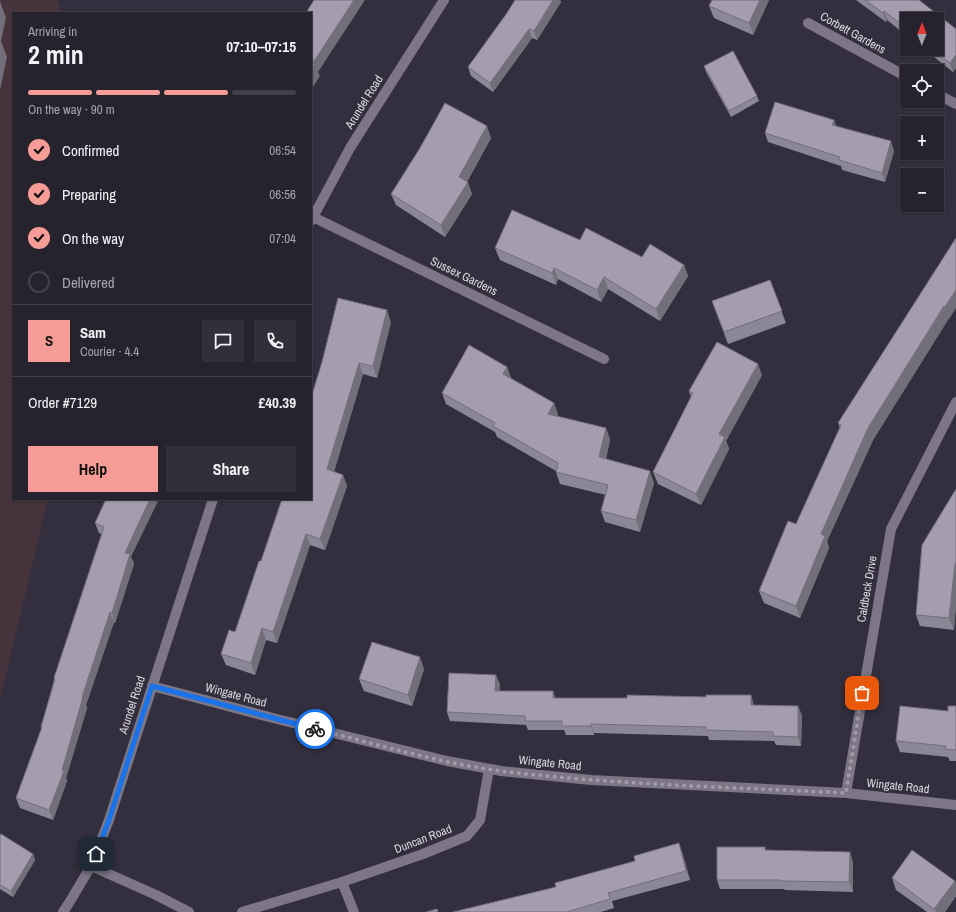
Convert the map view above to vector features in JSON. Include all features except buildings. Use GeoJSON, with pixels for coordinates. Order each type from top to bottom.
{"type":"FeatureCollection","features":[{"type":"Feature","properties":{"kind":"street","name":"Arundel Road"},"geometry":{"type":"LineString","coordinates":[[312,219],[350,148],[444,0]]}},
{"type":"Feature","properties":{"kind":"street","name":"Corbett Gardens"},"geometry":{"type":"LineString","coordinates":[[808,23],[900,73]]}},
{"type":"Feature","properties":{"kind":"street"},"geometry":{"type":"LineString","coordinates":[[944,98],[956,104]]}},
{"type":"Feature","properties":{"kind":"street","name":"Sussex Gardens"},"geometry":{"type":"LineString","coordinates":[[312,219],[604,359]]}},
{"type":"Feature","properties":{"kind":"street","name":"Caldbeck Drive"},"geometry":{"type":"LineString","coordinates":[[846,793],[891,529],[956,402]]}},
{"type":"Feature","properties":{"kind":"street","name":"Arundel Road"},"geometry":{"type":"LineString","coordinates":[[63,912],[91,866],[109,820],[213,500]]}},
{"type":"Feature","properties":{"kind":"street","name":"Wingate Road"},"geometry":{"type":"LineString","coordinates":[[152,686],[447,762],[591,780],[846,793],[956,805]]}},
{"type":"Feature","properties":{"kind":"street","name":"Duncan Road"},"geometry":{"type":"LineString","coordinates":[[242,912],[342,882],[422,854],[467,836],[480,820],[489,768]]}},
{"type":"Feature","properties":{"kind":"street"},"geometry":{"type":"LineString","coordinates":[[91,866],[156,895],[189,912]]}},
{"type":"Feature","properties":{"kind":"street"},"geometry":{"type":"LineString","coordinates":[[342,882],[354,912]]}},
{"type":"Feature","properties":{"kind":"shaded area"},"geometry":{"type":"Polygon","coordinates":[[[0,0],[57,0],[62,12],[12,12],[12,500],[48,500],[0,700],[0,0]]]}},
{"type":"Feature","properties":{"kind":"way so far"},"geometry":{"type":"LineString","coordinates":[[315,729],[447,762],[501,771],[591,780],[846,793],[862,693]]}},
{"type":"Feature","properties":{"kind":"route"},"geometry":{"type":"LineString","coordinates":[[96,854],[109,820],[152,686],[315,729]]}}]}
